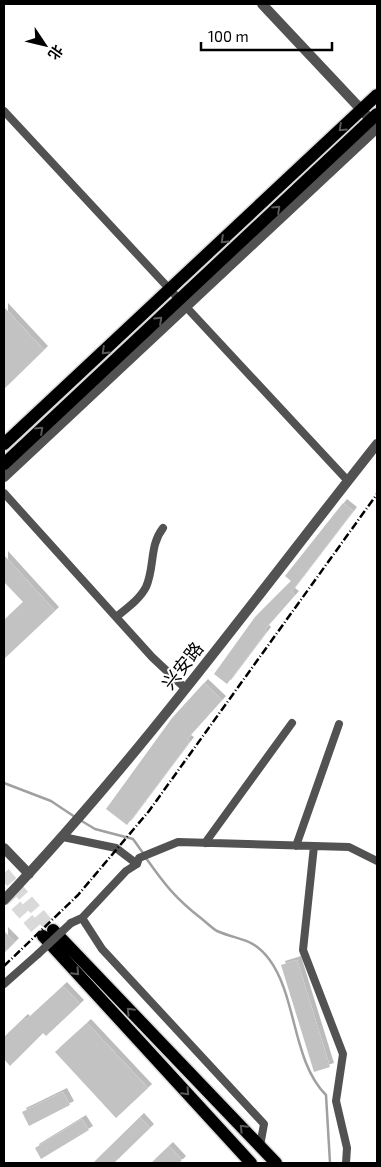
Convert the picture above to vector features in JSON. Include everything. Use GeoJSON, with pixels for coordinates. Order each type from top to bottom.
{"type":"FeatureCollection","features":[{"type":"Feature","properties":{"kind":"main road"},"geometry":{"type":"LineString","coordinates":[[4,444],[377,95]]}},
{"type":"Feature","properties":{"kind":"main road"},"geometry":{"type":"LineString","coordinates":[[4,464],[184,304],[375,120]]}},
{"type":"Feature","properties":{"kind":"main road"},"geometry":{"type":"LineString","coordinates":[[252,1163],[48,933],[276,1163]]}},
{"type":"Feature","properties":{"kind":"street"},"geometry":{"type":"LineString","coordinates":[[262,4],[362,110],[375,120]]}},
{"type":"Feature","properties":{"kind":"street"},"geometry":{"type":"LineString","coordinates":[[4,111],[348,481]]}},
{"type":"Feature","properties":{"kind":"street"},"geometry":{"type":"LineString","coordinates":[[4,477],[184,304]]}},
{"type":"Feature","properties":{"kind":"street","name":"兴安路"},"geometry":{"type":"LineString","coordinates":[[4,900],[63,838],[186,689],[377,444]]}},
{"type":"Feature","properties":{"kind":"street"},"geometry":{"type":"LineString","coordinates":[[4,493],[152,657],[186,689]]}},
{"type":"Feature","properties":{"kind":"street"},"geometry":{"type":"LineString","coordinates":[[116,617],[139,597],[146,586],[156,537],[163,528]]}},
{"type":"Feature","properties":{"kind":"street"},"geometry":{"type":"LineString","coordinates":[[205,842],[292,723]]}},
{"type":"Feature","properties":{"kind":"street"},"geometry":{"type":"LineString","coordinates":[[296,846],[339,724]]}},
{"type":"Feature","properties":{"kind":"street"},"geometry":{"type":"LineString","coordinates":[[63,838],[116,848],[138,861]]}},
{"type":"Feature","properties":{"kind":"street"},"geometry":{"type":"LineString","coordinates":[[4,984],[71,923],[82,918],[126,871],[138,861],[149,854],[178,842],[349,847],[377,861]]}},
{"type":"Feature","properties":{"kind":"street"},"geometry":{"type":"LineString","coordinates":[[314,846],[303,950],[342,1054],[336,1101],[346,1148],[346,1163]]}},
{"type":"Feature","properties":{"kind":"street"},"geometry":{"type":"LineString","coordinates":[[4,848],[29,874]]}},
{"type":"Feature","properties":{"kind":"street"},"geometry":{"type":"LineString","coordinates":[[82,918],[102,948],[264,1124],[260,1146]]}},
{"type":"Feature","properties":{"kind":"building"},"geometry":{"type":"Polygon","coordinates":[[[4,307],[44,350],[4,389],[4,307]]]}},
{"type":"Feature","properties":{"kind":"building"},"geometry":{"type":"Polygon","coordinates":[[[343,503],[353,511],[291,592],[295,595],[265,629],[267,631],[227,684],[214,674],[255,617],[291,581],[285,576],[343,503]]]}},
{"type":"Feature","properties":{"kind":"building"},"geometry":{"type":"Polygon","coordinates":[[[4,555],[55,611],[4,659],[4,620],[23,602],[4,582],[4,555]]]}},
{"type":"Feature","properties":{"kind":"building"},"geometry":{"type":"Polygon","coordinates":[[[204,683],[222,700],[187,739],[190,741],[127,825],[106,809],[172,718],[204,683]]]}},
{"type":"Feature","properties":{"kind":"building"},"geometry":{"type":"Polygon","coordinates":[[[4,931],[15,942],[4,953],[4,931]]]}},
{"type":"Feature","properties":{"kind":"building"},"geometry":{"type":"Polygon","coordinates":[[[297,960],[330,1067],[314,1072],[281,965],[297,960]]]}},
{"type":"Feature","properties":{"kind":"building"},"geometry":{"type":"Polygon","coordinates":[[[63,986],[80,1004],[46,1036],[43,1033],[10,1066],[4,1059],[4,1037],[24,1018],[26,1020],[63,986]]]}},
{"type":"Feature","properties":{"kind":"building"},"geometry":{"type":"Polygon","coordinates":[[[87,1023],[148,1088],[116,1118],[55,1052],[87,1023]]]}},
{"type":"Feature","properties":{"kind":"building"},"geometry":{"type":"Polygon","coordinates":[[[63,1092],[70,1105],[29,1126],[22,1112],[63,1092]]]}},
{"type":"Feature","properties":{"kind":"building"},"geometry":{"type":"Polygon","coordinates":[[[140,1117],[150,1128],[114,1163],[93,1163],[140,1117]]]}},
{"type":"Feature","properties":{"kind":"building"},"geometry":{"type":"Polygon","coordinates":[[[82,1119],[89,1130],[41,1159],[35,1148],[82,1119]]]}},
{"type":"Feature","properties":{"kind":"building"},"geometry":{"type":"Polygon","coordinates":[[[169,1146],[182,1160],[179,1163],[151,1163],[169,1146]]]}},
{"type":"Feature","properties":{"kind":"waterway"},"geometry":{"type":"LineString","coordinates":[[4,783],[51,801],[75,817]]}},
{"type":"Feature","properties":{"kind":"waterway"},"geometry":{"type":"LineString","coordinates":[[80,820],[95,829],[133,839],[143,853]]}},
{"type":"Feature","properties":{"kind":"waterway"},"geometry":{"type":"LineString","coordinates":[[146,858],[178,898],[211,927],[251,943],[269,959],[285,991],[300,1047],[307,1065],[315,1081],[326,1095],[330,1163]]}},
{"type":"Feature","properties":{"kind":"tunnel"},"geometry":{"type":"LineString","coordinates":[[4,873],[53,930]]}},
{"type":"Feature","properties":{"kind":"tunnel"},"geometry":{"type":"LineString","coordinates":[[4,892],[43,936]]}},
{"type":"Feature","properties":{"kind":"railway"},"geometry":{"type":"LineString","coordinates":[[4,966],[78,895],[149,811],[377,494]]}}]}
